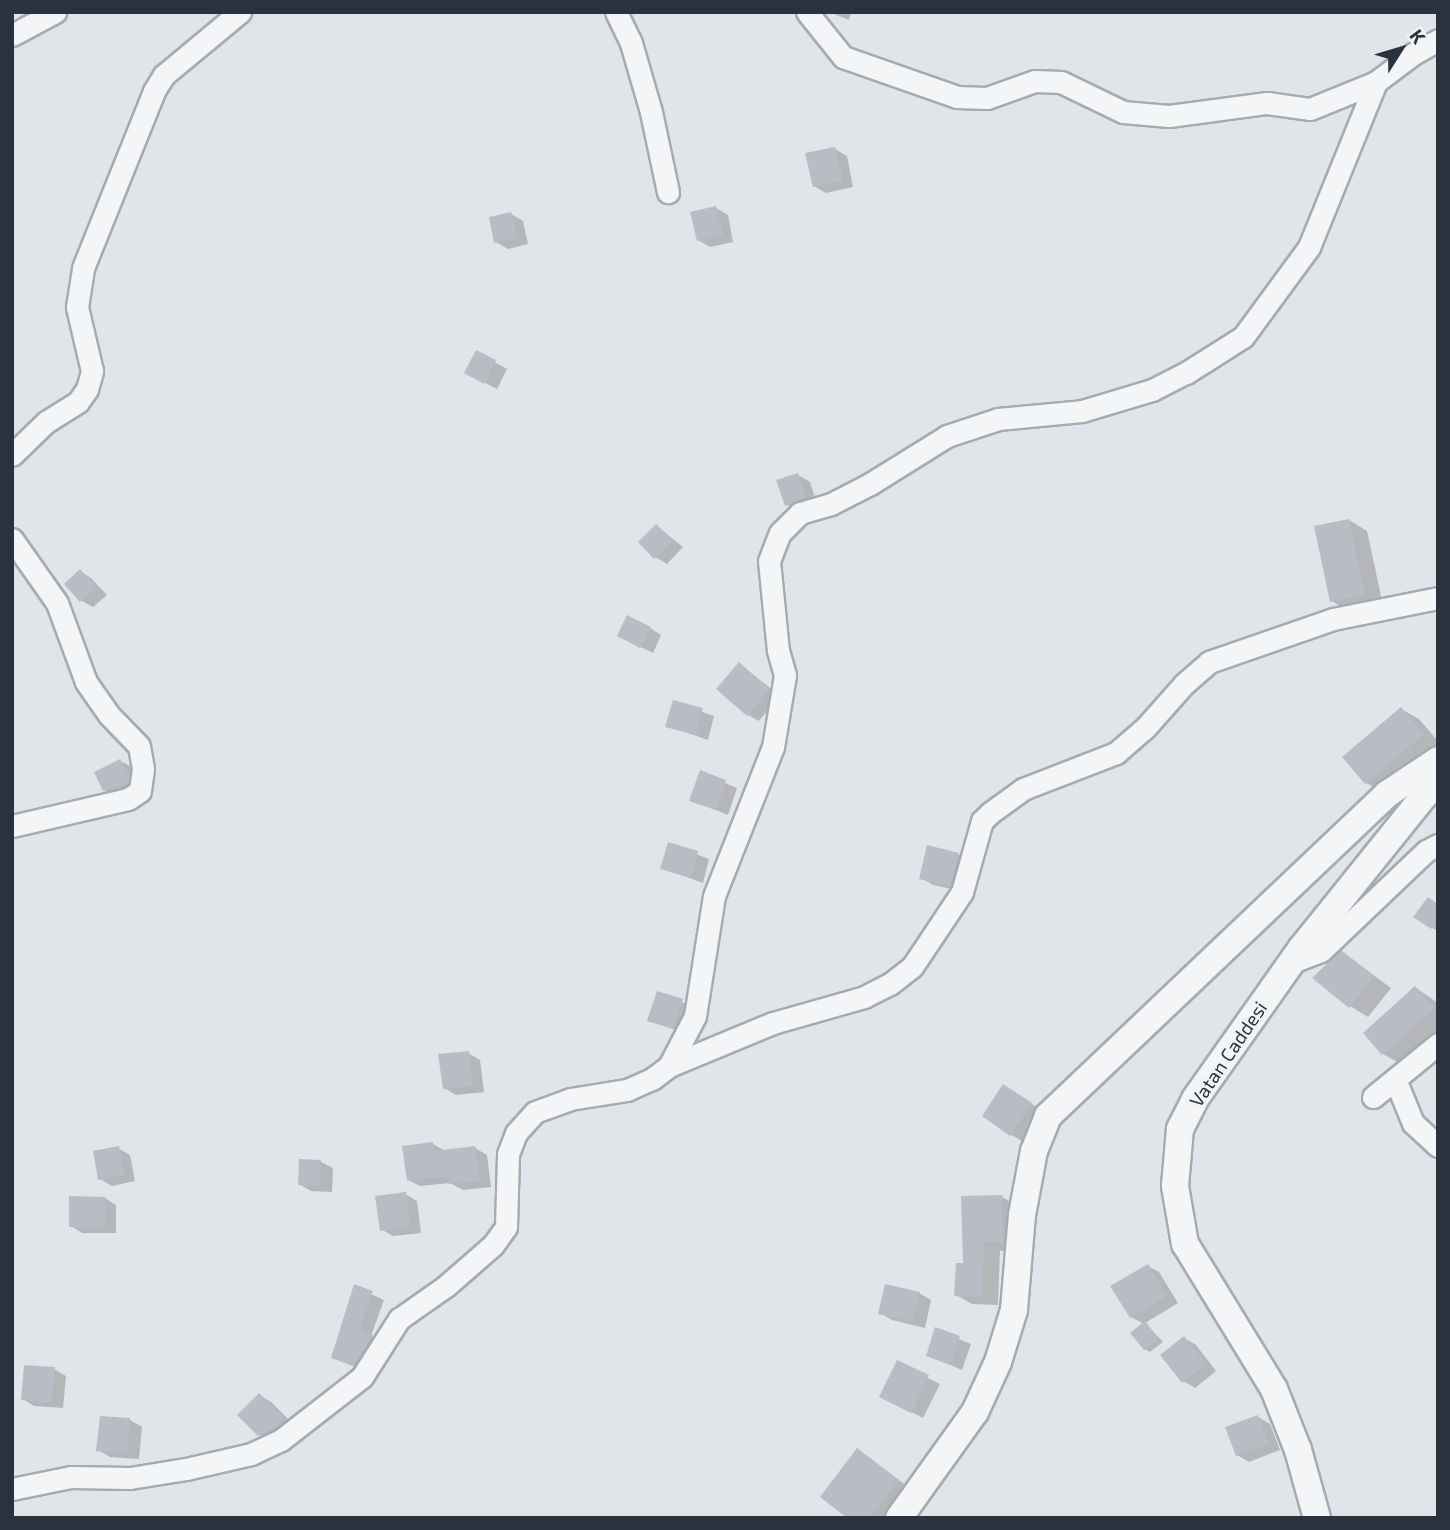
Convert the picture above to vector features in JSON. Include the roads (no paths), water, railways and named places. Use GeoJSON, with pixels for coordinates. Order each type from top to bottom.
{"type":"FeatureCollection","features":[{"type":"Feature","properties":{"kind":"street"},"geometry":{"type":"LineString","coordinates":[[12,35],[55,12]]}},
{"type":"Feature","properties":{"kind":"street"},"geometry":{"type":"LineString","coordinates":[[12,455],[46,422],[78,402],[87,389],[92,371],[77,307],[83,268],[154,91],[164,75],[240,12]]}},
{"type":"Feature","properties":{"kind":"street"},"geometry":{"type":"LineString","coordinates":[[616,12],[631,43],[668,191]]}},
{"type":"Feature","properties":{"kind":"street"},"geometry":{"type":"LineString","coordinates":[[807,12],[843,57],[957,97],[986,98],[1035,81],[1061,82],[1123,112],[1169,116],[1268,103],[1310,109],[1376,82],[1413,54],[1438,40]]}},
{"type":"Feature","properties":{"kind":"street"},"geometry":{"type":"LineString","coordinates":[[669,1066],[695,1016],[714,896],[773,747],[785,675],[778,651],[769,561],[780,533],[800,513],[831,504],[870,484],[947,436],[998,419],[1082,411],[1152,390],[1186,373],[1243,337],[1309,247],[1376,82]]}},
{"type":"Feature","properties":{"kind":"street"},"geometry":{"type":"LineString","coordinates":[[12,539],[57,603],[86,682],[109,715],[139,746],[144,769],[140,791],[128,799],[12,826]]}},
{"type":"Feature","properties":{"kind":"street"},"geometry":{"type":"LineString","coordinates":[[12,1489],[71,1478],[131,1478],[186,1468],[251,1454],[281,1440],[362,1377],[399,1319],[446,1286],[493,1245],[506,1227],[508,1154],[516,1133],[535,1112],[570,1100],[627,1090],[653,1079],[669,1066],[773,1023],[864,998],[890,984],[912,967],[962,892],[982,821],[1023,789],[1116,753],[1145,728],[1184,684],[1209,662],[1333,619],[1438,598]]}},
{"type":"Feature","properties":{"kind":"street"},"geometry":{"type":"LineString","coordinates":[[899,1518],[975,1412],[998,1363],[1014,1310],[1022,1215],[1034,1152],[1048,1116],[1387,794],[1438,760]]}},
{"type":"Feature","properties":{"kind":"street","name":"Vatan Caddesi"},"geometry":{"type":"LineString","coordinates":[[1317,1518],[1298,1450],[1274,1389],[1185,1244],[1175,1186],[1180,1129],[1195,1099],[1292,962],[1425,795],[1438,784]]}},
{"type":"Feature","properties":{"kind":"street"},"geometry":{"type":"LineString","coordinates":[[1292,962],[1321,951],[1426,851],[1438,845]]}},
{"type":"Feature","properties":{"kind":"street"},"geometry":{"type":"LineString","coordinates":[[1373,1097],[1438,1044]]}},
{"type":"Feature","properties":{"kind":"street"},"geometry":{"type":"LineString","coordinates":[[1395,1079],[1413,1123],[1438,1146]]}}]}
